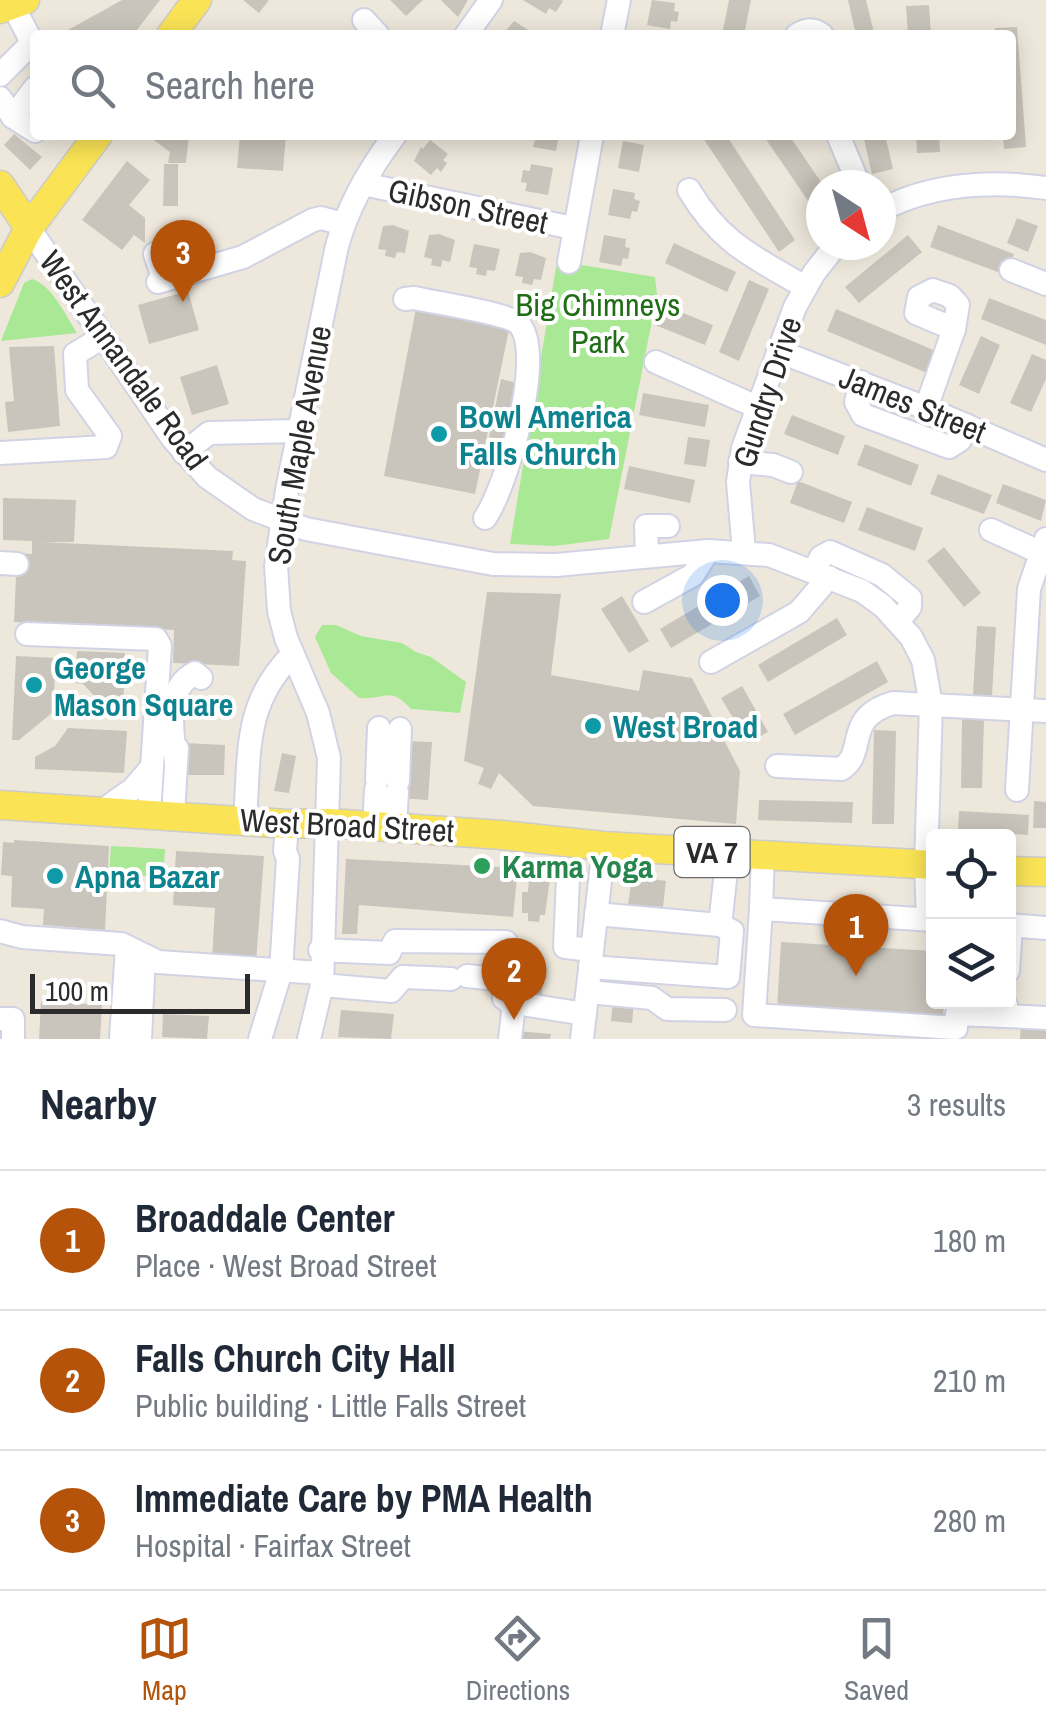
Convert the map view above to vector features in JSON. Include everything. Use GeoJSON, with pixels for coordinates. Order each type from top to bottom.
{"type":"FeatureCollection","features":[{"type":"Feature","properties":{"kind":"main road"},"geometry":{"type":"LineString","coordinates":[[175,30],[197,0]]}},
{"type":"Feature","properties":{"kind":"main road"},"geometry":{"type":"LineString","coordinates":[[0,283],[29,228],[94,140]]}},
{"type":"Feature","properties":{"kind":"main road"},"geometry":{"type":"LineString","coordinates":[[0,184],[29,228]]}},
{"type":"Feature","properties":{"kind":"main road"},"geometry":{"type":"LineString","coordinates":[[0,252],[10,235],[29,228]]}},
{"type":"Feature","properties":{"kind":"main road","name":"West Broad Street"},"geometry":{"type":"LineString","coordinates":[[0,804],[926,864]]}},
{"type":"Feature","properties":{"kind":"main road"},"geometry":{"type":"LineString","coordinates":[[1016,871],[1046,872]]}},
{"type":"Feature","properties":{"kind":"street"},"geometry":{"type":"LineString","coordinates":[[470,30],[491,0]]}},
{"type":"Feature","properties":{"kind":"street"},"geometry":{"type":"LineString","coordinates":[[613,30],[619,0]]}},
{"type":"Feature","properties":{"kind":"street"},"geometry":{"type":"LineString","coordinates":[[12,4],[30,40]]}},
{"type":"Feature","properties":{"kind":"street"},"geometry":{"type":"LineString","coordinates":[[0,75],[30,49]]}},
{"type":"Feature","properties":{"kind":"street"},"geometry":{"type":"LineString","coordinates":[[30,91],[7,107],[30,126]]}},
{"type":"Feature","properties":{"kind":"street","name":"South Maple Avenue"},"geometry":{"type":"LineString","coordinates":[[309,1039],[321,969],[329,769],[325,736],[292,655],[276,587],[282,522],[343,224],[391,140]]}},
{"type":"Feature","properties":{"kind":"street"},"geometry":{"type":"LineString","coordinates":[[569,262],[591,140]]}},
{"type":"Feature","properties":{"kind":"street"},"geometry":{"type":"LineString","coordinates":[[840,140],[853,170]]}},
{"type":"Feature","properties":{"kind":"street","name":"Gibson Street"},"geometry":{"type":"LineString","coordinates":[[364,184],[573,228]]}},
{"type":"Feature","properties":{"kind":"street"},"geometry":{"type":"LineString","coordinates":[[896,203],[968,184],[1046,188]]}},
{"type":"Feature","properties":{"kind":"street"},"geometry":{"type":"LineString","coordinates":[[689,190],[728,242],[805,287]]}},
{"type":"Feature","properties":{"kind":"street"},"geometry":{"type":"LineString","coordinates":[[156,254],[161,281],[242,257],[313,220],[321,218],[343,224]]}},
{"type":"Feature","properties":{"kind":"street","name":"West Annandale Road"},"geometry":{"type":"LineString","coordinates":[[29,228],[184,453],[229,494],[282,522],[426,554],[493,564],[568,564],[708,550],[769,555],[862,592],[898,620],[923,660],[931,705],[929,829]]}},
{"type":"Feature","properties":{"kind":"street","name":"Gundry Drive"},"geometry":{"type":"LineString","coordinates":[[744,552],[738,491],[740,462],[778,350],[805,287],[825,260]]}},
{"type":"Feature","properties":{"kind":"street"},"geometry":{"type":"LineString","coordinates":[[1011,270],[1046,284]]}},
{"type":"Feature","properties":{"kind":"street"},"geometry":{"type":"LineString","coordinates":[[405,299],[512,318],[524,334],[528,379],[518,435],[493,507],[485,518]]}},
{"type":"Feature","properties":{"kind":"street"},"geometry":{"type":"LineString","coordinates":[[926,408],[954,330]]}},
{"type":"Feature","properties":{"kind":"street"},"geometry":{"type":"LineString","coordinates":[[0,453],[106,447],[110,436],[77,390],[76,354],[102,337]]}},
{"type":"Feature","properties":{"kind":"street","name":"James Street"},"geometry":{"type":"LineString","coordinates":[[778,350],[1042,458]]}},
{"type":"Feature","properties":{"kind":"street"},"geometry":{"type":"LineString","coordinates":[[656,362],[757,407]]}},
{"type":"Feature","properties":{"kind":"street"},"geometry":{"type":"LineString","coordinates":[[861,382],[856,402],[863,415],[949,447],[960,440],[966,425]]}},
{"type":"Feature","properties":{"kind":"street"},"geometry":{"type":"LineString","coordinates":[[184,453],[209,434],[299,431]]}},
{"type":"Feature","properties":{"kind":"street"},"geometry":{"type":"LineString","coordinates":[[1042,458],[1046,432]]}},
{"type":"Feature","properties":{"kind":"street"},"geometry":{"type":"LineString","coordinates":[[740,462],[773,465],[792,472]]}},
{"type":"Feature","properties":{"kind":"street"},"geometry":{"type":"LineString","coordinates":[[647,554],[646,526],[668,526]]}},
{"type":"Feature","properties":{"kind":"street"},"geometry":{"type":"LineString","coordinates":[[991,530],[1044,549],[1029,589],[1017,790]]}},
{"type":"Feature","properties":{"kind":"street"},"geometry":{"type":"LineString","coordinates":[[644,602],[693,575],[708,550]]}},
{"type":"Feature","properties":{"kind":"street"},"geometry":{"type":"LineString","coordinates":[[711,662],[798,612],[822,574]]}},
{"type":"Feature","properties":{"kind":"street"},"geometry":{"type":"LineString","coordinates":[[27,634],[156,638],[160,646],[152,768],[161,814]]}},
{"type":"Feature","properties":{"kind":"street"},"geometry":{"type":"LineString","coordinates":[[245,819],[258,704],[268,682],[292,655]]}},
{"type":"Feature","properties":{"kind":"street"},"geometry":{"type":"LineString","coordinates":[[161,814],[176,762],[184,684],[201,678],[195,673],[187,677],[176,692],[172,734],[176,762]]}},
{"type":"Feature","properties":{"kind":"street"},"geometry":{"type":"LineString","coordinates":[[776,766],[841,769],[852,759],[857,732],[870,714],[893,704],[1046,712]]}},
{"type":"Feature","properties":{"kind":"street"},"geometry":{"type":"LineString","coordinates":[[384,828],[389,728]]}},
{"type":"Feature","properties":{"kind":"street"},"geometry":{"type":"LineString","coordinates":[[102,810],[133,789],[152,768]]}},
{"type":"Feature","properties":{"kind":"street"},"geometry":{"type":"LineString","coordinates":[[260,1039],[281,971],[287,824]]}},
{"type":"Feature","properties":{"kind":"street"},"geometry":{"type":"LineString","coordinates":[[592,1039],[582,1039],[604,846]]}},
{"type":"Feature","properties":{"kind":"street"},"geometry":{"type":"LineString","coordinates":[[720,925],[728,854]]}},
{"type":"Feature","properties":{"kind":"street"},"geometry":{"type":"LineString","coordinates":[[763,855],[754,1015],[956,1028],[957,1014],[1006,1009],[1046,1018]]}},
{"type":"Feature","properties":{"kind":"street"},"geometry":{"type":"LineString","coordinates":[[568,880],[565,947],[591,959],[728,977],[732,932],[720,925],[596,914]]}},
{"type":"Feature","properties":{"kind":"street"},"geometry":{"type":"LineString","coordinates":[[760,910],[926,920]]}},
{"type":"Feature","properties":{"kind":"street"},"geometry":{"type":"LineString","coordinates":[[1016,926],[1046,928]]}},
{"type":"Feature","properties":{"kind":"street"},"geometry":{"type":"LineString","coordinates":[[0,931],[22,938],[101,942],[158,962],[281,971],[321,969],[389,953],[395,940],[506,942]]}},
{"type":"Feature","properties":{"kind":"street"},"geometry":{"type":"LineString","coordinates":[[120,1039],[136,952]]}},
{"type":"Feature","properties":{"kind":"street"},"geometry":{"type":"LineString","coordinates":[[136,952],[140,1039]]}},
{"type":"Feature","properties":{"kind":"street"},"geometry":{"type":"LineString","coordinates":[[321,969],[391,991],[402,977],[505,980],[504,998],[514,1004],[652,998],[667,1008],[725,1010]]}},
{"type":"Feature","properties":{"kind":"street"},"geometry":{"type":"LineString","coordinates":[[510,1039],[514,1004]]}},
{"type":"Feature","properties":{"kind":"street"},"geometry":{"type":"LineString","coordinates":[[0,1019],[13,1019],[13,1039]]}},
{"type":"Feature","properties":{"kind":"green space","name":"Big Chimneys Park"},"geometry":{"type":"Polygon","coordinates":[[[557,261],[655,277],[657,295],[609,539],[554,546],[510,544],[557,261]]]}},
{"type":"Feature","properties":{"kind":"green space"},"geometry":{"type":"Polygon","coordinates":[[[32,279],[52,294],[77,333],[1,341],[24,283],[32,279]]]}},
{"type":"Feature","properties":{"kind":"green space"},"geometry":{"type":"Polygon","coordinates":[[[322,625],[336,625],[361,636],[402,643],[431,657],[466,682],[460,713],[411,709],[398,697],[387,695],[359,698],[331,673],[315,637],[322,625]]]}},
{"type":"Feature","properties":{"kind":"green space"},"geometry":{"type":"Polygon","coordinates":[[[111,846],[165,849],[163,877],[109,874],[111,846]]]}},
{"type":"Feature","properties":{"kind":"building"},"geometry":{"type":"Polygon","coordinates":[[[122,0],[160,0],[137,30],[68,30],[122,0]]]}},
{"type":"Feature","properties":{"kind":"building"},"geometry":{"type":"Polygon","coordinates":[[[243,0],[269,0],[259,13],[243,0]]]}},
{"type":"Feature","properties":{"kind":"building"},"geometry":{"type":"Polygon","coordinates":[[[390,0],[423,0],[406,16],[390,0]]]}},
{"type":"Feature","properties":{"kind":"building"},"geometry":{"type":"Polygon","coordinates":[[[441,0],[468,0],[458,17],[441,0]]]}},
{"type":"Feature","properties":{"kind":"building"},"geometry":{"type":"Polygon","coordinates":[[[523,0],[563,1],[556,12],[549,8],[546,14],[523,0]]]}},
{"type":"Feature","properties":{"kind":"building"},"geometry":{"type":"Polygon","coordinates":[[[652,0],[675,3],[674,11],[679,12],[670,29],[647,25],[652,0]]]}},
{"type":"Feature","properties":{"kind":"building"},"geometry":{"type":"Polygon","coordinates":[[[729,0],[751,0],[745,30],[723,30],[729,0]]]}},
{"type":"Feature","properties":{"kind":"building"},"geometry":{"type":"Polygon","coordinates":[[[848,0],[866,0],[873,30],[855,30],[848,0]]]}},
{"type":"Feature","properties":{"kind":"building"},"geometry":{"type":"Polygon","coordinates":[[[929,5],[931,30],[908,30],[906,6],[929,5]]]}},
{"type":"Feature","properties":{"kind":"building"},"geometry":{"type":"Polygon","coordinates":[[[514,21],[528,30],[506,30],[514,21]]]}},
{"type":"Feature","properties":{"kind":"building"},"geometry":{"type":"Polygon","coordinates":[[[1017,27],[1026,147],[1004,149],[1003,140],[1016,140],[1016,30],[995,28],[1017,27]]]}},
{"type":"Feature","properties":{"kind":"building"},"geometry":{"type":"Polygon","coordinates":[[[14,134],[42,157],[30,170],[4,145],[14,134]]]}},
{"type":"Feature","properties":{"kind":"building"},"geometry":{"type":"Polygon","coordinates":[[[154,140],[188,140],[186,163],[168,163],[170,152],[154,140]]]}},
{"type":"Feature","properties":{"kind":"building"},"geometry":{"type":"Polygon","coordinates":[[[240,140],[286,140],[283,171],[237,168],[240,140]]]}},
{"type":"Feature","properties":{"kind":"building"},"geometry":{"type":"Polygon","coordinates":[[[430,140],[448,154],[441,172],[437,168],[431,175],[414,161],[430,140]]]}},
{"type":"Feature","properties":{"kind":"building"},"geometry":{"type":"Polygon","coordinates":[[[535,140],[558,140],[556,151],[533,147],[535,140]]]}},
{"type":"Feature","properties":{"kind":"building"},"geometry":{"type":"Polygon","coordinates":[[[704,140],[729,140],[795,240],[779,252],[704,140]]]}},
{"type":"Feature","properties":{"kind":"building"},"geometry":{"type":"Polygon","coordinates":[[[766,140],[792,140],[813,170],[806,170],[806,198],[766,140]]]}},
{"type":"Feature","properties":{"kind":"building"},"geometry":{"type":"Polygon","coordinates":[[[864,140],[886,140],[893,169],[871,170],[864,140]]]}},
{"type":"Feature","properties":{"kind":"building"},"geometry":{"type":"Polygon","coordinates":[[[916,140],[939,140],[940,152],[917,153],[916,140]]]}},
{"type":"Feature","properties":{"kind":"building"},"geometry":{"type":"Polygon","coordinates":[[[623,141],[644,145],[639,172],[618,168],[623,141]]]}},
{"type":"Feature","properties":{"kind":"building"},"geometry":{"type":"Polygon","coordinates":[[[127,161],[150,180],[129,205],[145,218],[145,243],[134,235],[122,250],[82,220],[127,161]]]}},
{"type":"Feature","properties":{"kind":"building"},"geometry":{"type":"Polygon","coordinates":[[[164,164],[178,164],[178,206],[163,206],[164,164]]]}},
{"type":"Feature","properties":{"kind":"building"},"geometry":{"type":"Polygon","coordinates":[[[531,164],[553,168],[548,195],[525,191],[527,183],[521,182],[523,170],[530,171],[531,164]]]}},
{"type":"Feature","properties":{"kind":"building"},"geometry":{"type":"Polygon","coordinates":[[[613,189],[635,193],[634,199],[640,201],[630,219],[608,215],[613,189]]]}},
{"type":"Feature","properties":{"kind":"building"},"geometry":{"type":"Polygon","coordinates":[[[1017,218],[1038,226],[1028,252],[1007,243],[1017,218]]]}},
{"type":"Feature","properties":{"kind":"building"},"geometry":{"type":"Polygon","coordinates":[[[938,225],[1014,254],[1006,275],[930,247],[938,225]]]}},
{"type":"Feature","properties":{"kind":"building"},"geometry":{"type":"Polygon","coordinates":[[[383,226],[409,231],[405,253],[397,252],[395,258],[378,249],[383,226]]]}},
{"type":"Feature","properties":{"kind":"building"},"geometry":{"type":"Polygon","coordinates":[[[429,235],[455,240],[450,262],[442,260],[441,267],[431,265],[432,259],[424,257],[429,235]]]}},
{"type":"Feature","properties":{"kind":"building"},"geometry":{"type":"Polygon","coordinates":[[[604,235],[626,239],[625,247],[630,248],[628,259],[623,258],[621,266],[599,262],[604,235]]]}},
{"type":"Feature","properties":{"kind":"building"},"geometry":{"type":"Polygon","coordinates":[[[908,235],[922,252],[859,303],[845,287],[878,260],[896,260],[896,245],[908,235]]]}},
{"type":"Feature","properties":{"kind":"building"},"geometry":{"type":"Polygon","coordinates":[[[674,243],[736,272],[727,292],[665,263],[674,243]]]}},
{"type":"Feature","properties":{"kind":"building"},"geometry":{"type":"Polygon","coordinates":[[[474,244],[500,249],[495,271],[487,270],[486,276],[469,267],[474,244]]]}},
{"type":"Feature","properties":{"kind":"building"},"geometry":{"type":"Polygon","coordinates":[[[520,253],[546,258],[541,280],[534,279],[532,285],[515,276],[520,253]]]}},
{"type":"Feature","properties":{"kind":"building"},"geometry":{"type":"Polygon","coordinates":[[[749,280],[769,289],[739,361],[719,352],[749,280]]]}},
{"type":"Feature","properties":{"kind":"building"},"geometry":{"type":"Polygon","coordinates":[[[188,291],[199,330],[149,344],[138,305],[188,291]]]}},
{"type":"Feature","properties":{"kind":"building"},"geometry":{"type":"Polygon","coordinates":[[[989,298],[1046,320],[1046,345],[981,319],[989,298]]]}},
{"type":"Feature","properties":{"kind":"building"},"geometry":{"type":"Polygon","coordinates":[[[663,305],[713,325],[705,345],[655,325],[663,305]]]}},
{"type":"Feature","properties":{"kind":"building","name":"Bowl America Falls Church"},"geometry":{"type":"Polygon","coordinates":[[[416,308],[510,325],[475,494],[384,476],[416,308]]]}},
{"type":"Feature","properties":{"kind":"building"},"geometry":{"type":"Polygon","coordinates":[[[836,309],[936,351],[927,373],[827,331],[836,309]]]}},
{"type":"Feature","properties":{"kind":"building"},"geometry":{"type":"Polygon","coordinates":[[[981,336],[1000,345],[979,394],[959,385],[981,336]]]}},
{"type":"Feature","properties":{"kind":"building"},"geometry":{"type":"Polygon","coordinates":[[[54,346],[60,426],[8,432],[5,402],[14,401],[9,347],[54,346]]]}},
{"type":"Feature","properties":{"kind":"building"},"geometry":{"type":"Polygon","coordinates":[[[1032,354],[1046,360],[1046,379],[1031,412],[1010,403],[1032,354]]]}},
{"type":"Feature","properties":{"kind":"building"},"geometry":{"type":"Polygon","coordinates":[[[217,365],[229,404],[192,415],[180,377],[217,365]]]}},
{"type":"Feature","properties":{"kind":"building"},"geometry":{"type":"Polygon","coordinates":[[[501,379],[521,384],[509,441],[489,437],[501,379]]]}},
{"type":"Feature","properties":{"kind":"building"},"geometry":{"type":"Polygon","coordinates":[[[643,393],[709,405],[705,427],[639,415],[643,393]]]}},
{"type":"Feature","properties":{"kind":"building"},"geometry":{"type":"Polygon","coordinates":[[[792,415],[845,436],[838,455],[784,434],[792,415]]]}},
{"type":"Feature","properties":{"kind":"building"},"geometry":{"type":"Polygon","coordinates":[[[688,437],[710,440],[706,467],[684,464],[688,437]]]}},
{"type":"Feature","properties":{"kind":"building"},"geometry":{"type":"Polygon","coordinates":[[[865,444],[919,465],[911,486],[857,465],[865,444]]]}},
{"type":"Feature","properties":{"kind":"building"},"geometry":{"type":"Polygon","coordinates":[[[629,466],[695,480],[690,503],[624,489],[629,466]]]}},
{"type":"Feature","properties":{"kind":"building"},"geometry":{"type":"Polygon","coordinates":[[[938,474],[992,495],[984,514],[930,494],[938,474]]]}},
{"type":"Feature","properties":{"kind":"building"},"geometry":{"type":"Polygon","coordinates":[[[798,481],[852,502],[844,523],[790,503],[798,481]]]}},
{"type":"Feature","properties":{"kind":"building"},"geometry":{"type":"Polygon","coordinates":[[[1003,484],[1046,500],[1041,521],[996,503],[1003,484]]]}},
{"type":"Feature","properties":{"kind":"building"},"geometry":{"type":"Polygon","coordinates":[[[3,498],[76,500],[74,542],[41,542],[233,551],[232,560],[246,561],[239,666],[173,663],[174,630],[14,622],[17,553],[32,554],[32,541],[3,540],[3,498]]]}},
{"type":"Feature","properties":{"kind":"building"},"geometry":{"type":"Polygon","coordinates":[[[867,507],[923,528],[915,551],[858,530],[867,507]]]}},
{"type":"Feature","properties":{"kind":"building"},"geometry":{"type":"Polygon","coordinates":[[[944,547],[981,593],[964,607],[927,561],[944,547]]]}},
{"type":"Feature","properties":{"kind":"building"},"geometry":{"type":"Polygon","coordinates":[[[749,576],[760,596],[671,648],[660,629],[749,576]]]}},
{"type":"Feature","properties":{"kind":"building","name":"West Broad"},"geometry":{"type":"Polygon","coordinates":[[[487,592],[561,594],[551,675],[639,691],[643,670],[692,678],[740,771],[736,824],[533,806],[499,773],[491,789],[478,784],[484,768],[464,761],[487,592]]]}},
{"type":"Feature","properties":{"kind":"building"},"geometry":{"type":"Polygon","coordinates":[[[622,596],[649,641],[629,653],[601,609],[622,596]]]}},
{"type":"Feature","properties":{"kind":"building"},"geometry":{"type":"Polygon","coordinates":[[[837,618],[847,635],[768,682],[758,665],[837,618]]]}},
{"type":"Feature","properties":{"kind":"building"},"geometry":{"type":"Polygon","coordinates":[[[977,626],[996,627],[992,696],[973,695],[977,626]]]}},
{"type":"Feature","properties":{"kind":"building","name":"George Mason Square"},"geometry":{"type":"Polygon","coordinates":[[[77,651],[125,653],[123,711],[100,710],[101,703],[83,684],[75,683],[77,651]]]}},
{"type":"Feature","properties":{"kind":"building","name":"George Mason Square"},"geometry":{"type":"Polygon","coordinates":[[[16,656],[56,658],[53,712],[19,740],[12,740],[16,656]]]}},
{"type":"Feature","properties":{"kind":"building"},"geometry":{"type":"Polygon","coordinates":[[[877,661],[888,682],[795,735],[783,714],[877,661]]]}},
{"type":"Feature","properties":{"kind":"building"},"geometry":{"type":"Polygon","coordinates":[[[742,686],[768,732],[748,743],[721,698],[742,686]]]}},
{"type":"Feature","properties":{"kind":"building"},"geometry":{"type":"Polygon","coordinates":[[[962,719],[984,719],[982,788],[961,788],[962,719]]]}},
{"type":"Feature","properties":{"kind":"building","name":"George Mason Square"},"geometry":{"type":"Polygon","coordinates":[[[68,728],[127,731],[124,773],[35,769],[35,757],[55,746],[68,728]]]}},
{"type":"Feature","properties":{"kind":"building"},"geometry":{"type":"Polygon","coordinates":[[[874,730],[896,731],[894,824],[872,824],[874,730]]]}},
{"type":"Feature","properties":{"kind":"building"},"geometry":{"type":"Polygon","coordinates":[[[404,741],[432,742],[428,800],[372,790],[404,741]]]}},
{"type":"Feature","properties":{"kind":"building"},"geometry":{"type":"Polygon","coordinates":[[[184,743],[225,745],[224,775],[182,775],[184,743]]]}},
{"type":"Feature","properties":{"kind":"building"},"geometry":{"type":"Polygon","coordinates":[[[282,753],[296,756],[289,793],[274,791],[282,753]]]}},
{"type":"Feature","properties":{"kind":"building"},"geometry":{"type":"Polygon","coordinates":[[[759,800],[853,802],[852,823],[758,820],[759,800]]]}},
{"type":"Feature","properties":{"kind":"building"},"geometry":{"type":"Polygon","coordinates":[[[1034,801],[1046,802],[1046,828],[1033,828],[1034,801]]]}},
{"type":"Feature","properties":{"kind":"building"},"geometry":{"type":"Polygon","coordinates":[[[959,811],[1029,815],[1028,835],[1016,834],[1016,829],[958,829],[959,811]]]}},
{"type":"Feature","properties":{"kind":"building"},"geometry":{"type":"Polygon","coordinates":[[[3,842],[109,846],[105,930],[43,925],[44,909],[11,907],[12,876],[1,875],[3,842]]]}},
{"type":"Feature","properties":{"kind":"building"},"geometry":{"type":"Polygon","coordinates":[[[176,851],[264,856],[256,962],[212,959],[215,908],[173,905],[176,851]]]}},
{"type":"Feature","properties":{"kind":"building"},"geometry":{"type":"Polygon","coordinates":[[[346,859],[518,868],[513,917],[359,905],[357,934],[342,934],[346,859]]]}},
{"type":"Feature","properties":{"kind":"building"},"geometry":{"type":"Polygon","coordinates":[[[535,875],[550,879],[545,915],[540,915],[539,922],[528,921],[528,913],[522,913],[522,892],[528,892],[529,878],[534,879],[535,875]]]}},
{"type":"Feature","properties":{"kind":"building"},"geometry":{"type":"Polygon","coordinates":[[[632,876],[666,881],[663,907],[628,905],[632,876]]]}},
{"type":"Feature","properties":{"kind":"building"},"geometry":{"type":"Polygon","coordinates":[[[781,942],[926,951],[926,1009],[944,1009],[943,1019],[777,1009],[781,942]]]}},
{"type":"Feature","properties":{"kind":"building"},"geometry":{"type":"Polygon","coordinates":[[[524,963],[544,966],[541,999],[511,995],[514,974],[523,974],[524,963]]]}},
{"type":"Feature","properties":{"kind":"building"},"geometry":{"type":"Polygon","coordinates":[[[613,999],[634,1002],[632,1023],[611,1021],[613,999]]]}},
{"type":"Feature","properties":{"kind":"building"},"geometry":{"type":"Polygon","coordinates":[[[41,1001],[102,1005],[100,1039],[39,1039],[41,1001]]]}},
{"type":"Feature","properties":{"kind":"building"},"geometry":{"type":"Polygon","coordinates":[[[341,1010],[394,1014],[391,1039],[338,1037],[341,1010]]]}},
{"type":"Feature","properties":{"kind":"building"},"geometry":{"type":"Polygon","coordinates":[[[163,1014],[209,1016],[207,1039],[162,1037],[163,1014]]]}},
{"type":"Feature","properties":{"kind":"building"},"geometry":{"type":"Polygon","coordinates":[[[1021,1024],[1046,1025],[1046,1039],[1020,1039],[1021,1024]]]}},
{"type":"Feature","properties":{"kind":"building"},"geometry":{"type":"Polygon","coordinates":[[[518,1031],[551,1034],[550,1039],[517,1039],[518,1031]]]}},
{"type":"Feature","properties":{"kind":"place","name":"Immediate Care by PMA Health"},"geometry":{"type":"Point","coordinates":[183,302]}},
{"type":"Feature","properties":{"kind":"place","name":"Bowl America Falls Church"},"geometry":{"type":"Point","coordinates":[439,434]}},
{"type":"Feature","properties":{"kind":"place","name":"George Mason Square"},"geometry":{"type":"Point","coordinates":[34,685]}},
{"type":"Feature","properties":{"kind":"place","name":"West Broad"},"geometry":{"type":"Point","coordinates":[593,726]}},
{"type":"Feature","properties":{"kind":"place","name":"Karma Yoga"},"geometry":{"type":"Point","coordinates":[482,866]}},
{"type":"Feature","properties":{"kind":"place","name":"Apna Bazar"},"geometry":{"type":"Point","coordinates":[55,876]}},
{"type":"Feature","properties":{"kind":"place","name":"Broaddale Center"},"geometry":{"type":"Point","coordinates":[856,976]}},
{"type":"Feature","properties":{"kind":"place","name":"Falls Church City Hall"},"geometry":{"type":"Point","coordinates":[514,1020]}}]}
